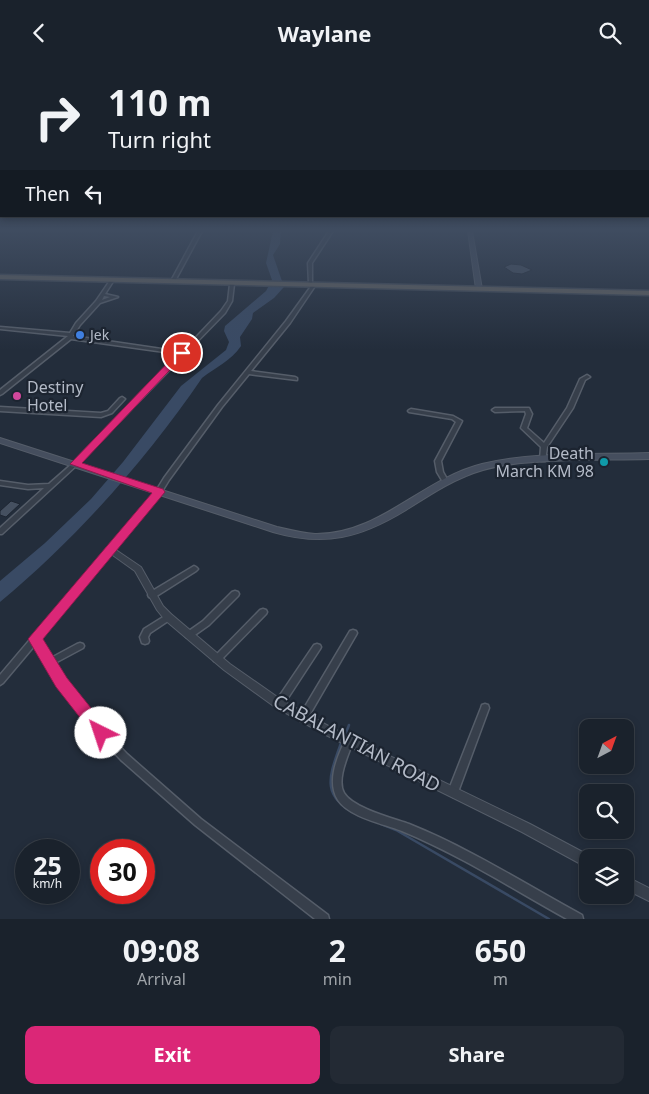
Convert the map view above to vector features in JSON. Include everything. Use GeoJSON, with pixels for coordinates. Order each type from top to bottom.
{"type":"FeatureCollection","features":[{"type":"Feature","properties":{"kind":"highway"},"geometry":{"type":"LineString","coordinates":[[0,277],[649,293]]}},
{"type":"Feature","properties":{"kind":"main road"},"geometry":{"type":"LineString","coordinates":[[476,271],[479,289]]}},
{"type":"Feature","properties":{"kind":"main road"},"geometry":{"type":"LineString","coordinates":[[0,440],[276,530],[316,537],[351,533],[373,525],[446,481],[484,467],[543,460],[649,456]]}},
{"type":"Feature","properties":{"kind":"street"},"geometry":{"type":"LineString","coordinates":[[177,281],[182,271]]}},
{"type":"Feature","properties":{"kind":"street"},"geometry":{"type":"LineString","coordinates":[[0,681],[158,491],[184,454],[248,372],[309,284],[310,271]]}},
{"type":"Feature","properties":{"kind":"street"},"geometry":{"type":"LineString","coordinates":[[0,393],[71,336],[78,324],[98,302],[112,280]]}},
{"type":"Feature","properties":{"kind":"street"},"geometry":{"type":"LineString","coordinates":[[0,532],[76,464],[182,353],[228,304],[235,283]]}},
{"type":"Feature","properties":{"kind":"street"},"geometry":{"type":"LineString","coordinates":[[98,302],[116,297],[103,295]]}},
{"type":"Feature","properties":{"kind":"street"},"geometry":{"type":"LineString","coordinates":[[0,328],[71,336],[182,353]]}},
{"type":"Feature","properties":{"kind":"street"},"geometry":{"type":"LineString","coordinates":[[248,372],[295,379]]}},
{"type":"Feature","properties":{"kind":"street"},"geometry":{"type":"LineString","coordinates":[[543,460],[544,447],[570,408],[583,380],[587,377]]}},
{"type":"Feature","properties":{"kind":"street"},"geometry":{"type":"LineString","coordinates":[[0,409],[101,415],[110,412],[122,399]]}},
{"type":"Feature","properties":{"kind":"street"},"geometry":{"type":"LineString","coordinates":[[495,410],[527,409],[529,414],[524,428],[544,447]]}},
{"type":"Feature","properties":{"kind":"street"},"geometry":{"type":"LineString","coordinates":[[411,411],[453,418],[459,421],[438,461],[440,472],[446,481]]}},
{"type":"Feature","properties":{"kind":"street"},"geometry":{"type":"LineString","coordinates":[[0,483],[28,487],[51,486]]}},
{"type":"Feature","properties":{"kind":"street","name":"CABALANTIAN ROAD"},"geometry":{"type":"LineString","coordinates":[[110,549],[138,569],[152,595],[168,617],[217,659],[279,704],[303,718],[453,792],[579,857]]}},
{"type":"Feature","properties":{"kind":"street"},"geometry":{"type":"LineString","coordinates":[[152,595],[194,569]]}},
{"type":"Feature","properties":{"kind":"street"},"geometry":{"type":"LineString","coordinates":[[190,635],[206,623],[235,594]]}},
{"type":"Feature","properties":{"kind":"street"},"geometry":{"type":"LineString","coordinates":[[217,659],[263,612]]}},
{"type":"Feature","properties":{"kind":"street"},"geometry":{"type":"LineString","coordinates":[[145,641],[144,637],[147,631],[168,617]]}},
{"type":"Feature","properties":{"kind":"street"},"geometry":{"type":"LineString","coordinates":[[303,718],[353,633]]}},
{"type":"Feature","properties":{"kind":"street"},"geometry":{"type":"LineString","coordinates":[[35,639],[62,682],[90,721],[124,757],[198,821],[324,919]]}},
{"type":"Feature","properties":{"kind":"street"},"geometry":{"type":"LineString","coordinates":[[50,662],[80,646]]}},
{"type":"Feature","properties":{"kind":"street"},"geometry":{"type":"LineString","coordinates":[[279,704],[317,647]]}},
{"type":"Feature","properties":{"kind":"street"},"geometry":{"type":"LineString","coordinates":[[453,792],[485,708]]}},
{"type":"Feature","properties":{"kind":"street"},"geometry":{"type":"LineString","coordinates":[[349,741],[338,777],[338,789],[341,796],[351,806],[417,832],[578,919]]}},
{"type":"Feature","properties":{"kind":"street"},"geometry":{"type":"LineString","coordinates":[[634,887],[649,895]]}},
{"type":"Feature","properties":{"kind":"water"},"geometry":{"type":"Polygon","coordinates":[[[269,271],[278,271],[284,287],[274,298],[253,313],[252,319],[240,337],[241,346],[237,351],[228,360],[202,378],[134,468],[83,525],[0,602],[0,581],[45,543],[91,499],[123,462],[181,386],[226,350],[229,342],[224,331],[225,326],[266,291],[272,280],[269,271]]]}},
{"type":"Feature","properties":{"kind":"building"},"geometry":{"type":"Polygon","coordinates":[[[510,271],[530,271],[522,274],[510,271]]]}},
{"type":"Feature","properties":{"kind":"building"},"geometry":{"type":"Polygon","coordinates":[[[11,501],[20,504],[6,517],[0,515],[0,511],[11,501]]]}},
{"type":"Feature","properties":{"kind":"waterway"},"geometry":{"type":"LineString","coordinates":[[346,733],[349,725]]}},
{"type":"Feature","properties":{"kind":"waterway"},"geometry":{"type":"LineString","coordinates":[[341,743],[333,766],[331,785],[338,801],[358,815]]}},
{"type":"Feature","properties":{"kind":"waterway"},"geometry":{"type":"LineString","coordinates":[[381,824],[396,830],[549,919]]}},
{"type":"Feature","properties":{"kind":"place","name":"Jek"},"geometry":{"type":"Point","coordinates":[80,335]}},
{"type":"Feature","properties":{"kind":"place","name":"Destiny Hotel"},"geometry":{"type":"Point","coordinates":[17,396]}},
{"type":"Feature","properties":{"kind":"place","name":"Death March KM 98"},"geometry":{"type":"Point","coordinates":[604,462]}},
{"type":"Feature","properties":{"kind":"route"},"geometry":{"type":"LineString","coordinates":[[101,733],[62,682],[35,639],[159,492],[75,464],[182,353]]}}]}
